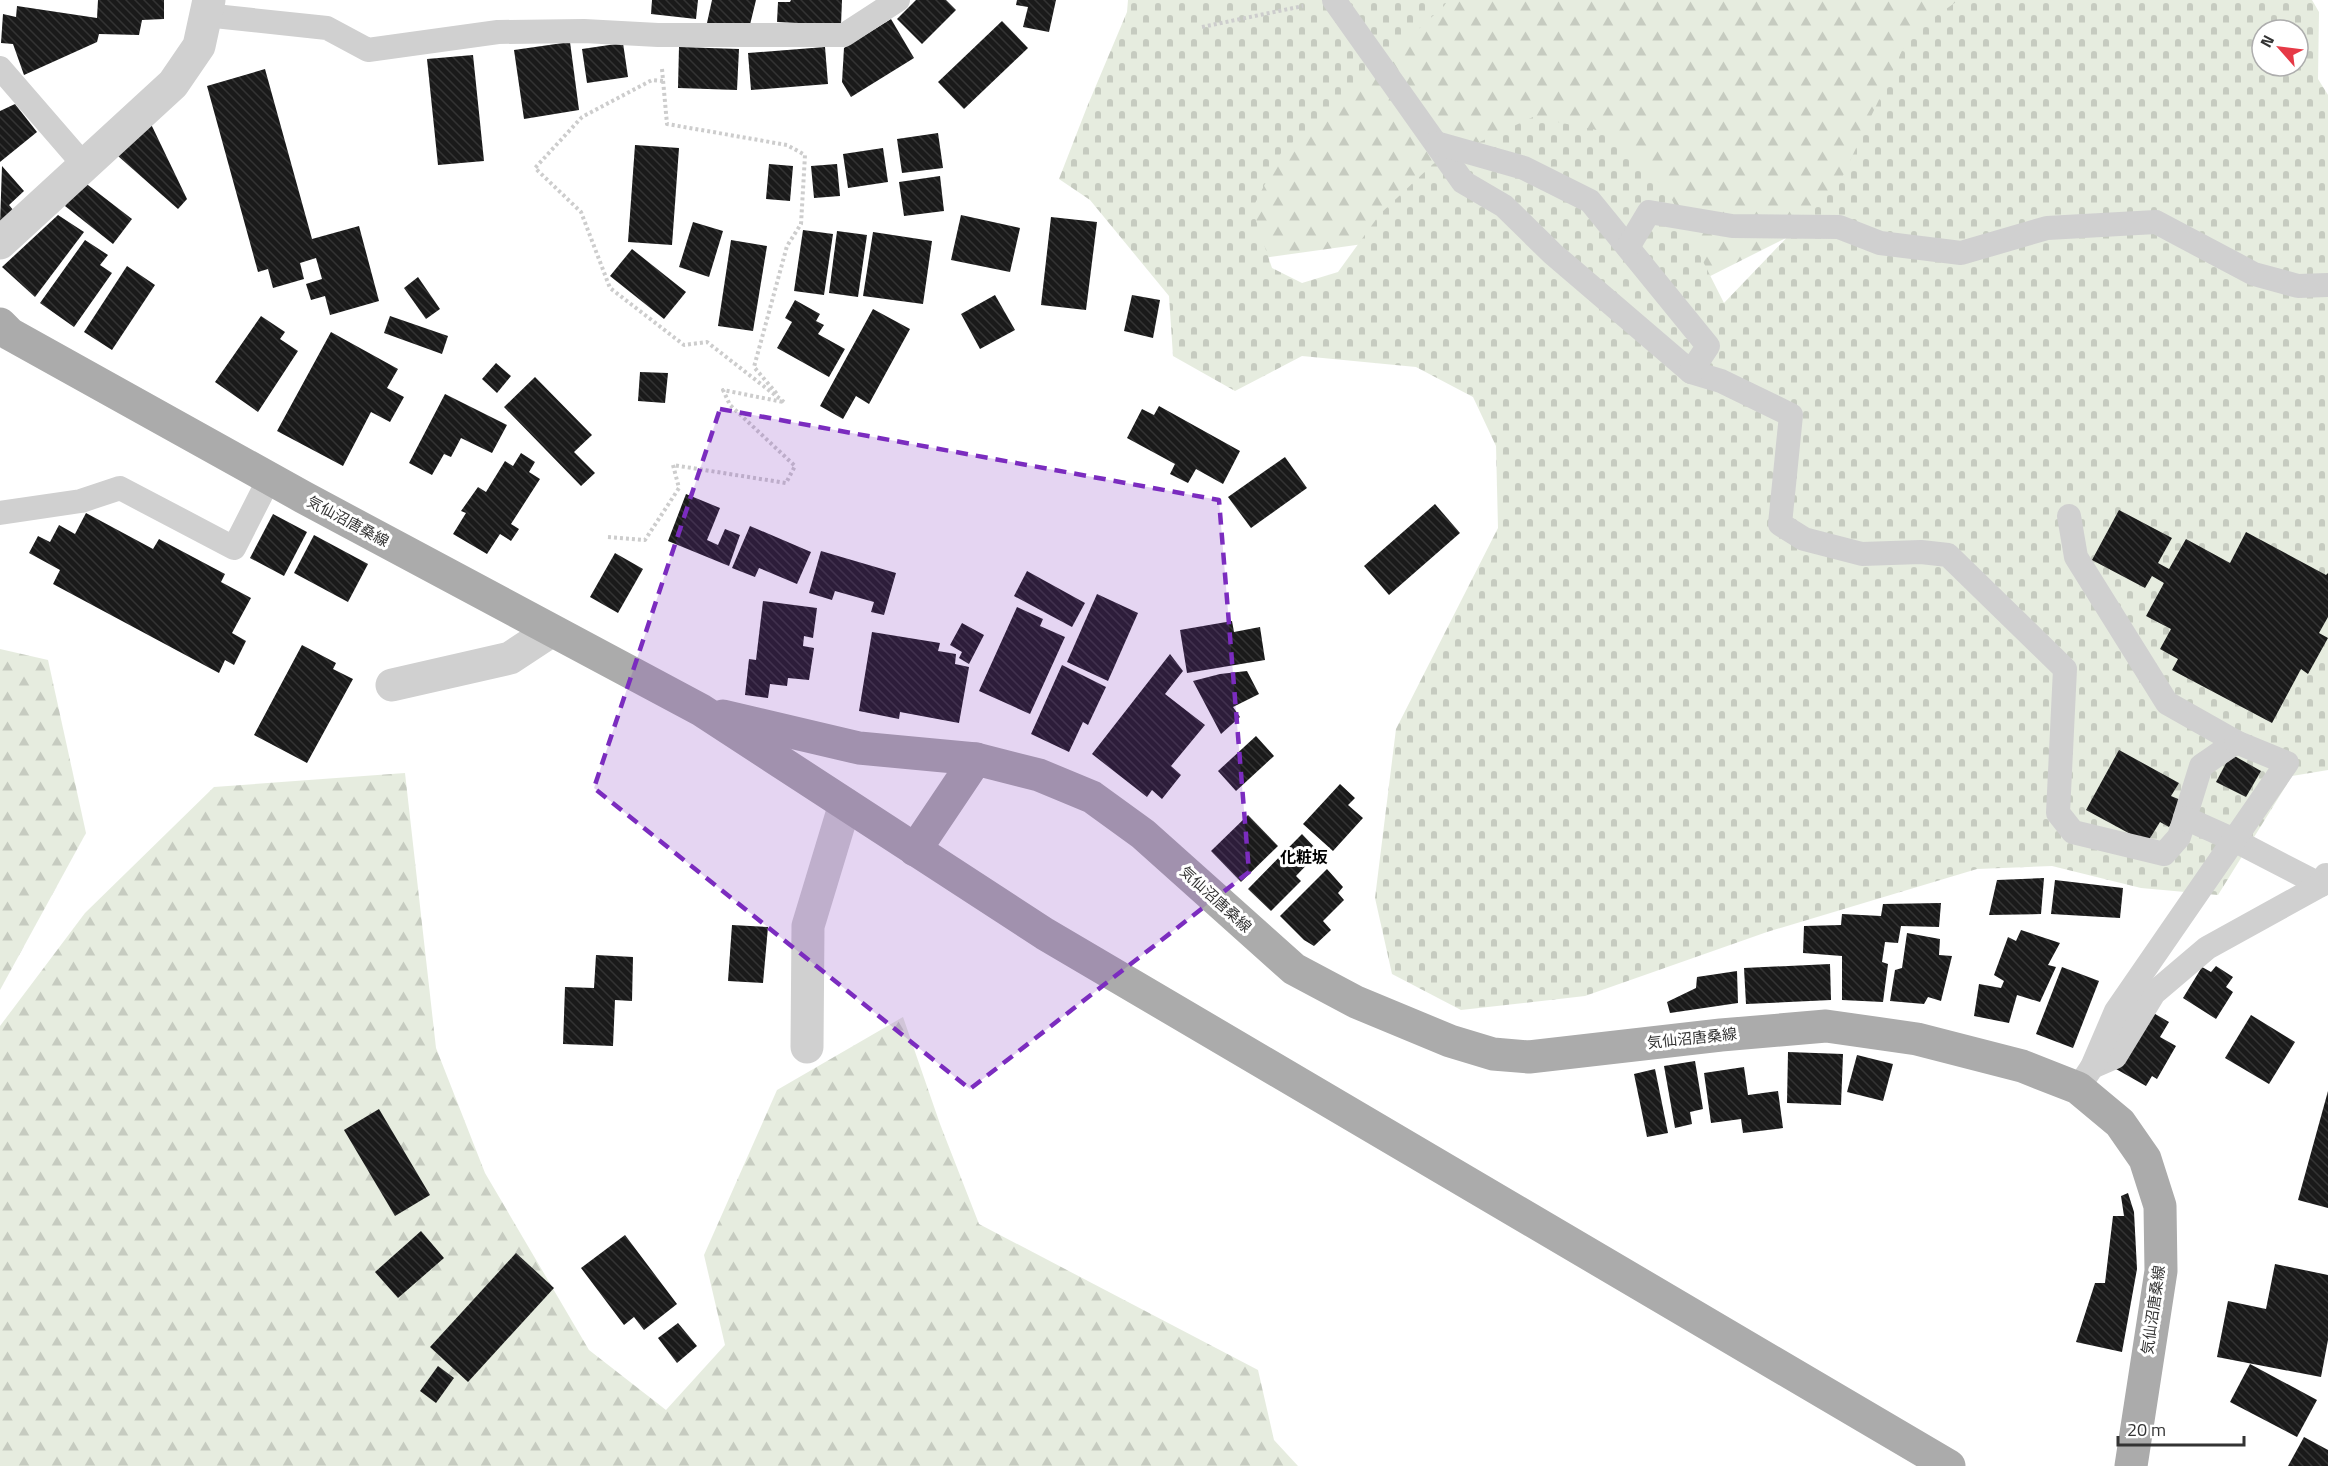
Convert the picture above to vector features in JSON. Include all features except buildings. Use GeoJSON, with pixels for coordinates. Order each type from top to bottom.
{"type":"FeatureCollection","features":[{"type":"Feature","properties":{"kind":"main road","name":"気仙沼唐桑線"},"geometry":{"type":"LineString","coordinates":[[0,324],[10,334],[269,479],[701,710],[1045,934],[1949,1466]]}},
{"type":"Feature","properties":{"kind":"main road","name":"気仙沼唐桑線"},"geometry":{"type":"LineString","coordinates":[[701,710],[860,748],[976,759],[1039,775],[1092,797],[1143,834],[1294,969],[1356,1002],[1450,1041],[1493,1054],[1528,1057],[1721,1035],[1826,1026],[1917,1039],[2022,1066],[2085,1078],[2145,1159],[2160,1206],[2161,1271],[2131,1466]]}},
{"type":"Feature","properties":{"kind":"main road"},"geometry":{"type":"LineString","coordinates":[[915,850],[976,759]]}},
{"type":"Feature","properties":{"kind":"street"},"geometry":{"type":"LineString","coordinates":[[0,243],[173,84],[199,46],[207,8]]}},
{"type":"Feature","properties":{"kind":"street"},"geometry":{"type":"LineString","coordinates":[[392,685],[510,658],[551,631]]}},
{"type":"Feature","properties":{"kind":"street"},"geometry":{"type":"LineString","coordinates":[[807,1047],[808,926],[845,804]]}},
{"type":"Feature","properties":{"kind":"lane"},"geometry":{"type":"LineString","coordinates":[[207,8],[327,28],[368,50],[498,32],[584,31],[658,35],[844,34],[898,0]]}},
{"type":"Feature","properties":{"kind":"lane"},"geometry":{"type":"LineString","coordinates":[[1334,0],[1463,182],[1504,206],[1553,254],[1691,372],[1721,381],[1791,415],[1780,524],[1804,539],[1862,554],[1921,552],[1948,555],[2065,669],[2058,813],[2073,832],[2164,854],[2179,837],[2201,766],[2236,742]]}},
{"type":"Feature","properties":{"kind":"lane"},"geometry":{"type":"LineString","coordinates":[[0,68],[84,165]]}},
{"type":"Feature","properties":{"kind":"lane"},"geometry":{"type":"LineString","coordinates":[[1436,143],[1524,168],[1590,201],[1708,346],[1691,372]]}},
{"type":"Feature","properties":{"kind":"lane"},"geometry":{"type":"LineString","coordinates":[[1628,247],[1649,212],[1732,226],[1839,227],[1880,243],[1961,253],[2047,228],[2156,222],[2254,274],[2298,286],[2328,285]]}},
{"type":"Feature","properties":{"kind":"lane"},"geometry":{"type":"LineString","coordinates":[[0,513],[81,501],[120,488],[234,548],[269,479]]}},
{"type":"Feature","properties":{"kind":"lane"},"geometry":{"type":"LineString","coordinates":[[2069,516],[2076,557],[2167,703],[2236,742],[2287,763],[2115,1011],[2085,1078]]}},
{"type":"Feature","properties":{"kind":"lane"},"geometry":{"type":"LineString","coordinates":[[2185,818],[2325,877]]}},
{"type":"Feature","properties":{"kind":"lane"},"geometry":{"type":"LineString","coordinates":[[2085,1078],[2115,1057],[2154,993],[2207,948],[2325,877]]}},
{"type":"Feature","properties":{"kind":"path"},"geometry":{"type":"LineString","coordinates":[[1202,27],[1307,5]]}},
{"type":"Feature","properties":{"kind":"path"},"geometry":{"type":"LineString","coordinates":[[658,35],[667,124],[787,145],[805,155],[801,224],[787,246],[754,367],[784,402]]}},
{"type":"Feature","properties":{"kind":"path"},"geometry":{"type":"LineString","coordinates":[[663,81],[652,80],[582,117],[535,168],[581,212],[610,288],[684,345],[707,342],[784,402]]}},
{"type":"Feature","properties":{"kind":"path"},"geometry":{"type":"LineString","coordinates":[[608,537],[645,540],[679,488],[673,465],[786,483],[795,466],[730,405],[723,390],[784,402]]}},
{"type":"Feature","properties":{"kind":"highlighted area"},"geometry":{"type":"Polygon","coordinates":[[[720,409],[1219,500],[1249,872],[970,1089],[594,788],[720,409]]]}},
{"type":"Feature","properties":{"kind":"green space"},"geometry":{"type":"Polygon","coordinates":[[[1128,0],[1448,0],[1281,153],[1252,209],[1272,268],[1302,283],[1338,272],[1380,214],[1433,164],[1533,117],[1611,133],[1668,192],[1724,303],[1840,182],[1910,34],[1959,0],[2312,0],[2319,12],[2318,79],[2328,95],[2328,770],[2292,776],[2218,895],[2141,888],[2052,866],[1977,869],[1767,932],[1585,996],[1461,1010],[1392,974],[1375,898],[1396,729],[1498,528],[1496,446],[1473,397],[1416,367],[1302,356],[1235,391],[1173,356],[1169,296],[1090,200],[1059,179],[1127,12],[1128,0]]]}},
{"type":"Feature","properties":{"kind":"green space"},"geometry":{"type":"Polygon","coordinates":[[[1427,0],[2283,0],[1973,144],[1571,346],[1464,230],[1241,261],[1213,162],[1427,0]]]}},
{"type":"Feature","properties":{"kind":"green space"},"geometry":{"type":"Polygon","coordinates":[[[0,649],[48,660],[86,833],[0,990],[0,649]]]}},
{"type":"Feature","properties":{"kind":"green space"},"geometry":{"type":"Polygon","coordinates":[[[405,773],[436,1048],[485,1173],[589,1350],[666,1410],[725,1345],[704,1255],[777,1090],[903,1017],[940,1124],[979,1224],[1258,1370],[1274,1440],[1298,1466],[0,1466],[0,1026],[85,913],[214,787],[405,773]]]}},
{"type":"Feature","properties":{"kind":"district","name":"化粧坂"},"geometry":{"type":"Point","coordinates":[1304,857]}}]}
